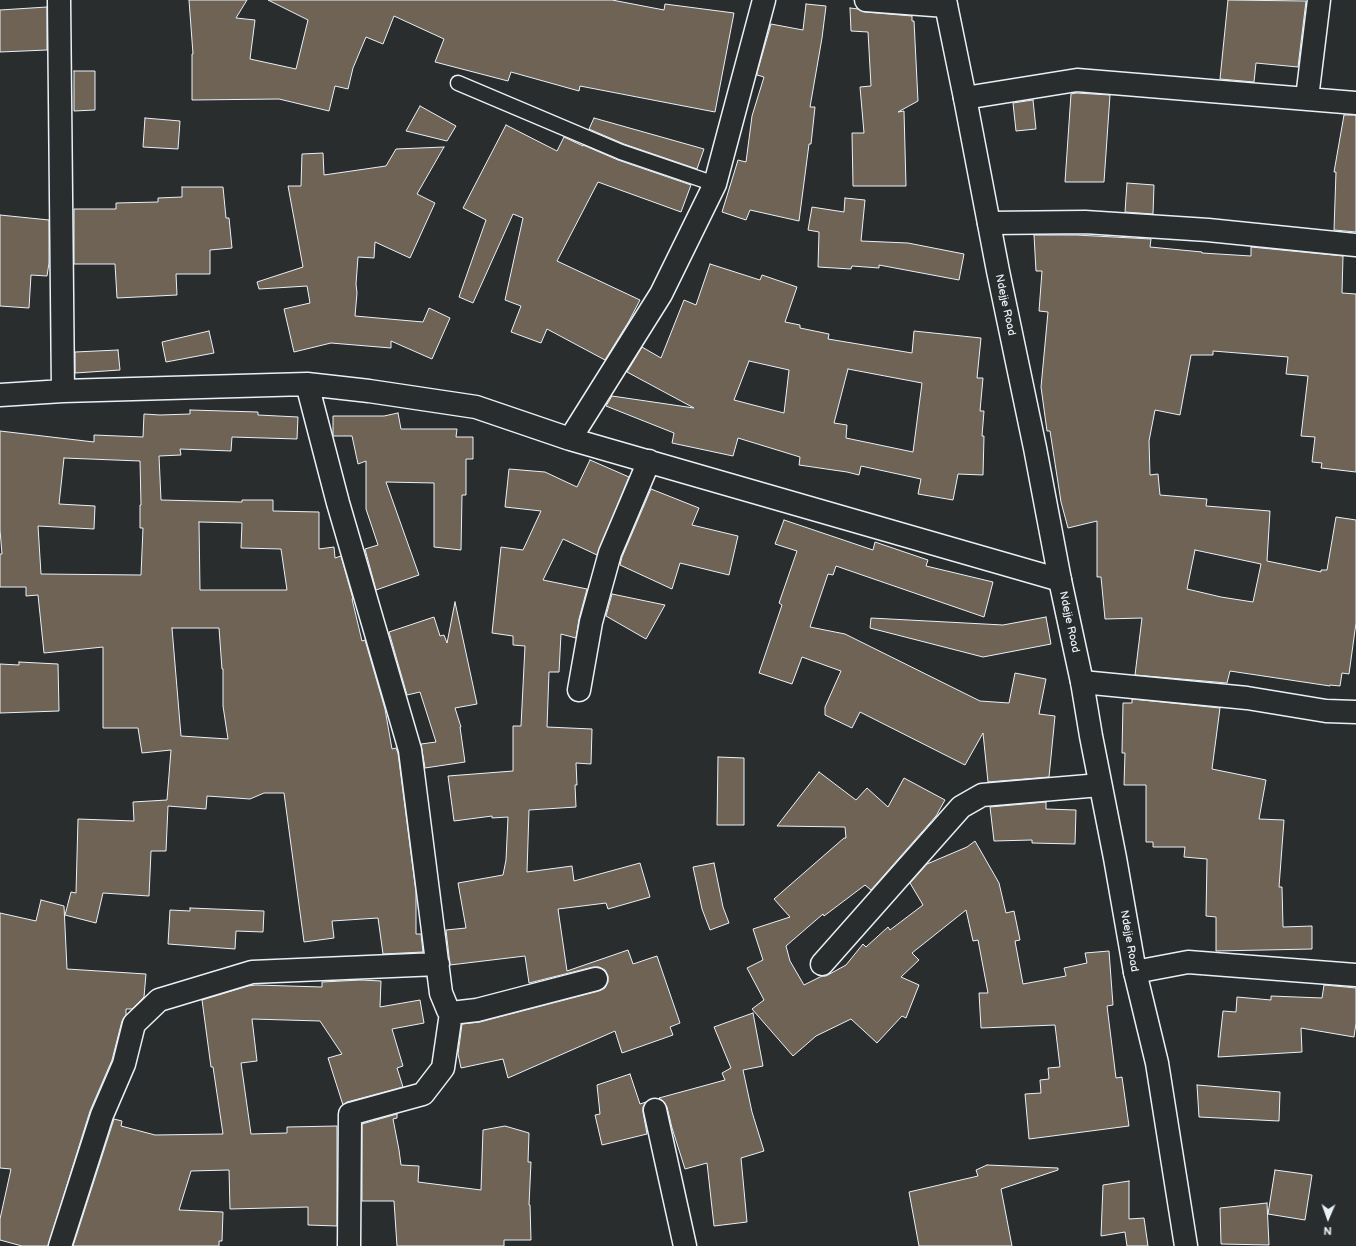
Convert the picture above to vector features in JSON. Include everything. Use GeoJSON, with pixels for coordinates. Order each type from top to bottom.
{"type":"FeatureCollection","features":[{"type":"Feature","properties":{"kind":"street"},"geometry":{"type":"LineString","coordinates":[[59,0],[63,392]]}},
{"type":"Feature","properties":{"kind":"street"},"geometry":{"type":"LineString","coordinates":[[570,439],[661,294],[715,184],[764,0]]}},
{"type":"Feature","properties":{"kind":"street"},"geometry":{"type":"LineString","coordinates":[[866,0],[945,3]]}},
{"type":"Feature","properties":{"kind":"street"},"geometry":{"type":"LineString","coordinates":[[1307,98],[1319,0]]}},
{"type":"Feature","properties":{"kind":"street","name":"Ndejje Road"},"geometry":{"type":"LineString","coordinates":[[945,3],[1036,448],[1060,580],[1082,682],[1135,972],[1157,1063],[1186,1246]]}},
{"type":"Feature","properties":{"kind":"street"},"geometry":{"type":"LineString","coordinates":[[965,98],[1077,80],[1356,103]]}},
{"type":"Feature","properties":{"kind":"street"},"geometry":{"type":"LineString","coordinates":[[989,223],[1085,222],[1208,230],[1356,245]]}},
{"type":"Feature","properties":{"kind":"street"},"geometry":{"type":"LineString","coordinates":[[307,384],[338,503],[410,750],[441,993],[448,1010],[451,1013],[444,1068],[423,1094],[350,1114],[349,1246]]}},
{"type":"Feature","properties":{"kind":"street"},"geometry":{"type":"LineString","coordinates":[[0,395],[307,384],[368,391],[476,407],[570,439],[1060,580]]}},
{"type":"Feature","properties":{"kind":"street"},"geometry":{"type":"LineString","coordinates":[[579,690],[591,622],[610,553],[649,461]]}},
{"type":"Feature","properties":{"kind":"street"},"geometry":{"type":"LineString","coordinates":[[1082,682],[1247,698],[1326,711],[1356,712]]}},
{"type":"Feature","properties":{"kind":"street"},"geometry":{"type":"LineString","coordinates":[[822,964],[961,807],[982,795],[1100,785]]}},
{"type":"Feature","properties":{"kind":"street"},"geometry":{"type":"LineString","coordinates":[[1135,972],[1188,962],[1356,976]]}},
{"type":"Feature","properties":{"kind":"street"},"geometry":{"type":"LineString","coordinates":[[60,1246],[102,1115],[124,1064],[134,1024],[159,1000],[252,972],[438,964]]}},
{"type":"Feature","properties":{"kind":"street"},"geometry":{"type":"LineString","coordinates":[[451,1013],[477,1010],[596,979]]}},
{"type":"Feature","properties":{"kind":"street"},"geometry":{"type":"LineString","coordinates":[[654,1110],[685,1246]]}},
{"type":"Feature","properties":{"kind":"lane"},"geometry":{"type":"LineString","coordinates":[[458,84],[621,152],[715,184]]}},
{"type":"Feature","properties":{"kind":"building"},"geometry":{"type":"Polygon","coordinates":[[[189,0],[247,0],[236,18],[255,20],[250,59],[296,69],[308,20],[268,0],[612,0],[664,10],[665,4],[734,13],[715,112],[580,86],[579,91],[511,72],[508,81],[435,62],[444,39],[394,16],[383,44],[366,37],[353,68],[348,89],[335,86],[329,111],[279,99],[192,100],[193,54],[189,0]]]}},
{"type":"Feature","properties":{"kind":"building"},"geometry":{"type":"Polygon","coordinates":[[[1228,0],[1306,1],[1298,67],[1256,63],[1254,82],[1220,79],[1228,0]]]}},
{"type":"Feature","properties":{"kind":"building"},"geometry":{"type":"Polygon","coordinates":[[[806,4],[826,6],[810,107],[815,107],[799,221],[750,210],[746,220],[722,212],[738,160],[746,162],[752,116],[764,77],[757,75],[757,73],[771,24],[803,30],[806,4]]]}},
{"type":"Feature","properties":{"kind":"building"},"geometry":{"type":"Polygon","coordinates":[[[47,7],[47,50],[0,52],[0,10],[47,7]]]}},
{"type":"Feature","properties":{"kind":"building"},"geometry":{"type":"Polygon","coordinates":[[[850,8],[865,12],[912,16],[912,21],[914,21],[918,101],[898,112],[904,111],[906,186],[853,186],[852,133],[864,133],[860,87],[871,86],[868,32],[851,31],[850,8]]]}},
{"type":"Feature","properties":{"kind":"building"},"geometry":{"type":"Polygon","coordinates":[[[74,71],[95,71],[95,110],[74,111],[74,71]]]}},
{"type":"Feature","properties":{"kind":"building"},"geometry":{"type":"Polygon","coordinates":[[[1071,94],[1110,95],[1104,182],[1065,182],[1071,94]]]}},
{"type":"Feature","properties":{"kind":"building"},"geometry":{"type":"Polygon","coordinates":[[[1033,100],[1036,129],[1016,131],[1013,103],[1033,100]]]}},
{"type":"Feature","properties":{"kind":"building"},"geometry":{"type":"Polygon","coordinates":[[[420,106],[456,126],[447,141],[406,131],[420,106]]]}},
{"type":"Feature","properties":{"kind":"building"},"geometry":{"type":"Polygon","coordinates":[[[1344,115],[1356,115],[1356,232],[1334,230],[1336,172],[1334,172],[1344,115]]]}},
{"type":"Feature","properties":{"kind":"building"},"geometry":{"type":"Polygon","coordinates":[[[145,118],[180,121],[178,149],[143,147],[145,118]]]}},
{"type":"Feature","properties":{"kind":"building"},"geometry":{"type":"Polygon","coordinates":[[[594,118],[704,149],[697,169],[624,144],[589,129],[594,118]]]}},
{"type":"Feature","properties":{"kind":"building"},"geometry":{"type":"Polygon","coordinates":[[[506,125],[557,151],[564,137],[618,160],[691,185],[681,212],[598,182],[557,261],[640,300],[605,360],[547,329],[541,343],[511,332],[521,306],[505,300],[523,218],[513,214],[473,303],[459,297],[486,220],[463,208],[506,125]]]}},
{"type":"Feature","properties":{"kind":"building"},"geometry":{"type":"Polygon","coordinates":[[[444,147],[417,194],[435,203],[410,258],[375,242],[374,258],[358,257],[356,284],[357,293],[355,316],[423,322],[429,308],[450,318],[432,359],[391,341],[391,348],[331,343],[294,352],[284,309],[310,303],[307,286],[259,289],[257,282],[303,267],[288,186],[301,186],[302,154],[323,153],[324,175],[386,166],[396,149],[444,147]]]}},
{"type":"Feature","properties":{"kind":"building"},"geometry":{"type":"Polygon","coordinates":[[[1127,183],[1154,185],[1153,214],[1125,212],[1127,183]]]}},
{"type":"Feature","properties":{"kind":"building"},"geometry":{"type":"Polygon","coordinates":[[[182,187],[223,187],[226,218],[229,218],[232,248],[210,250],[210,274],[176,274],[177,295],[117,298],[115,264],[74,264],[74,209],[116,209],[116,203],[158,202],[158,198],[182,197],[182,187]]]}},
{"type":"Feature","properties":{"kind":"building"},"geometry":{"type":"Polygon","coordinates":[[[845,198],[865,200],[861,241],[908,243],[964,254],[959,280],[879,265],[879,268],[852,266],[851,269],[818,267],[819,232],[808,230],[812,207],[844,212],[845,198]]]}},
{"type":"Feature","properties":{"kind":"building"},"geometry":{"type":"Polygon","coordinates":[[[0,215],[49,220],[49,263],[47,276],[31,275],[29,308],[0,306],[0,215]]]}},
{"type":"Feature","properties":{"kind":"building"},"geometry":{"type":"Polygon","coordinates":[[[1034,235],[1076,235],[1151,239],[1150,247],[1202,253],[1251,256],[1251,247],[1343,256],[1342,293],[1356,294],[1356,472],[1321,468],[1322,463],[1312,462],[1315,437],[1301,436],[1308,376],[1286,374],[1288,357],[1213,351],[1213,355],[1191,355],[1180,415],[1155,410],[1149,441],[1150,475],[1158,474],[1160,495],[1207,499],[1206,506],[1270,511],[1267,561],[1321,572],[1321,570],[1327,570],[1336,517],[1356,520],[1356,623],[1349,674],[1342,673],[1340,686],[1330,686],[1230,671],[1227,683],[1135,675],[1142,618],[1105,619],[1101,577],[1097,577],[1097,521],[1068,528],[1061,502],[1050,431],[1047,431],[1041,387],[1048,312],[1039,311],[1042,271],[1036,271],[1034,235]],[[1195,550],[1187,589],[1221,597],[1253,602],[1261,564],[1195,550]]]}},
{"type":"Feature","properties":{"kind":"building"},"geometry":{"type":"Polygon","coordinates":[[[710,264],[760,280],[762,275],[797,287],[785,322],[800,325],[800,328],[829,334],[828,339],[912,353],[914,331],[981,338],[977,378],[983,378],[980,411],[984,411],[982,436],[984,436],[983,475],[958,474],[953,500],[918,494],[921,479],[861,466],[859,475],[799,465],[800,457],[738,438],[733,456],[672,443],[674,433],[606,406],[612,396],[694,408],[627,372],[642,347],[661,358],[684,300],[696,305],[710,264]],[[749,361],[734,400],[784,413],[789,370],[749,361]],[[848,369],[834,423],[847,425],[846,438],[913,452],[922,383],[848,369]]]}},
{"type":"Feature","properties":{"kind":"building"},"geometry":{"type":"Polygon","coordinates":[[[209,331],[214,353],[166,362],[162,342],[209,331]]]}},
{"type":"Feature","properties":{"kind":"building"},"geometry":{"type":"Polygon","coordinates":[[[118,350],[120,370],[75,373],[75,352],[118,350]]]}},
{"type":"Feature","properties":{"kind":"building"},"geometry":{"type":"Polygon","coordinates":[[[190,410],[258,412],[258,415],[298,417],[297,439],[232,437],[231,451],[180,449],[181,455],[159,456],[161,500],[242,502],[242,500],[273,500],[273,511],[319,512],[319,549],[334,547],[335,558],[341,556],[353,599],[362,641],[365,640],[385,709],[392,749],[396,748],[398,753],[416,892],[416,934],[421,934],[423,952],[383,954],[378,918],[332,921],[334,938],[304,942],[284,793],[264,793],[250,799],[207,796],[206,809],[168,806],[166,851],[151,851],[149,896],[103,893],[96,923],[65,915],[71,892],[76,893],[78,819],[134,821],[133,802],[167,800],[171,750],[142,753],[138,728],[103,728],[103,647],[44,653],[38,595],[26,596],[26,587],[0,587],[0,554],[2,554],[0,530],[0,431],[94,442],[94,435],[143,437],[144,414],[190,414],[190,410]],[[64,458],[59,504],[95,506],[94,529],[38,526],[41,574],[141,575],[143,528],[140,528],[140,461],[64,458]],[[199,522],[200,590],[287,590],[281,549],[241,548],[242,523],[199,522]],[[172,628],[181,736],[228,739],[223,706],[223,669],[219,628],[172,628]]]}},
{"type":"Feature","properties":{"kind":"building"},"geometry":{"type":"Polygon","coordinates":[[[398,413],[401,429],[457,429],[456,437],[473,437],[473,459],[466,459],[466,495],[462,495],[461,550],[434,547],[434,483],[386,482],[419,575],[376,590],[365,549],[378,545],[366,509],[366,461],[358,464],[352,436],[333,436],[333,416],[384,416],[398,413]]]}},
{"type":"Feature","properties":{"kind":"building"},"geometry":{"type":"Polygon","coordinates":[[[590,460],[629,477],[597,555],[563,539],[543,580],[587,589],[579,619],[576,638],[561,634],[559,672],[549,672],[547,727],[592,729],[591,764],[576,763],[576,807],[529,810],[527,872],[572,866],[574,881],[640,863],[650,897],[608,909],[606,903],[558,909],[567,971],[628,950],[633,964],[657,956],[680,1023],[670,1027],[673,1035],[622,1053],[615,1031],[508,1078],[503,1059],[461,1068],[458,1054],[462,1024],[480,1022],[599,991],[605,988],[608,982],[608,976],[605,970],[599,967],[593,967],[529,983],[525,956],[450,965],[446,930],[466,928],[458,883],[503,875],[506,860],[508,817],[492,818],[492,816],[454,821],[448,776],[513,771],[513,726],[521,726],[525,646],[513,645],[513,636],[492,633],[501,547],[523,550],[541,511],[505,507],[509,469],[545,472],[577,487],[590,460]]]}},
{"type":"Feature","properties":{"kind":"building"},"geometry":{"type":"Polygon","coordinates":[[[651,489],[699,508],[692,525],[738,536],[729,575],[680,563],[672,589],[620,565],[651,489]]]}},
{"type":"Feature","properties":{"kind":"building"},"geometry":{"type":"Polygon","coordinates":[[[784,520],[873,550],[875,542],[928,560],[926,566],[993,582],[984,617],[836,566],[833,575],[828,574],[810,627],[845,634],[980,701],[1009,703],[1015,673],[1046,679],[1039,714],[1055,716],[1049,777],[988,782],[983,733],[965,765],[860,712],[852,728],[825,715],[825,707],[841,671],[802,657],[792,684],[759,673],[782,605],[779,603],[797,551],[775,544],[784,520]]]}},
{"type":"Feature","properties":{"kind":"building"},"geometry":{"type":"Polygon","coordinates":[[[612,594],[665,605],[646,639],[606,616],[612,594]]]}},
{"type":"Feature","properties":{"kind":"building"},"geometry":{"type":"Polygon","coordinates":[[[455,602],[477,704],[455,708],[461,727],[465,762],[425,768],[421,744],[436,742],[420,692],[407,695],[389,632],[434,617],[440,636],[444,635],[447,643],[455,602]]]}},
{"type":"Feature","properties":{"kind":"building"},"geometry":{"type":"Polygon","coordinates":[[[1046,617],[1051,644],[983,657],[870,628],[871,618],[1003,625],[1046,617]]]}},
{"type":"Feature","properties":{"kind":"building"},"geometry":{"type":"Polygon","coordinates":[[[19,662],[58,664],[59,711],[0,713],[0,664],[19,665],[19,662]]]}},
{"type":"Feature","properties":{"kind":"building"},"geometry":{"type":"Polygon","coordinates":[[[1132,699],[1220,708],[1212,769],[1266,780],[1259,819],[1284,820],[1279,887],[1282,887],[1283,927],[1312,926],[1312,949],[1216,951],[1216,917],[1206,916],[1207,859],[1184,857],[1185,847],[1153,847],[1153,842],[1146,842],[1146,785],[1124,785],[1125,753],[1122,753],[1123,703],[1132,703],[1132,699]]]}},
{"type":"Feature","properties":{"kind":"building"},"geometry":{"type":"Polygon","coordinates":[[[718,757],[744,758],[744,825],[717,825],[718,757]]]}},
{"type":"Feature","properties":{"kind":"building"},"geometry":{"type":"Polygon","coordinates":[[[819,772],[856,800],[867,788],[888,807],[904,778],[945,800],[936,816],[871,890],[865,885],[824,916],[823,914],[786,946],[790,961],[804,985],[822,976],[826,976],[846,965],[863,944],[866,947],[888,927],[890,930],[923,905],[910,883],[927,864],[967,847],[975,841],[999,883],[1006,913],[1014,911],[1020,940],[1015,941],[1023,984],[1066,976],[1064,968],[1087,963],[1085,953],[1109,951],[1113,1005],[1107,1006],[1116,1078],[1122,1077],[1129,1126],[1029,1139],[1025,1094],[1041,1093],[1040,1080],[1049,1079],[1048,1068],[1060,1067],[1055,1025],[981,1028],[979,993],[988,993],[978,940],[973,941],[966,910],[912,953],[919,960],[901,977],[919,985],[906,1018],[902,1016],[877,1043],[851,1019],[816,1036],[793,1056],[752,1009],[764,1000],[747,968],[763,960],[753,929],[790,917],[774,899],[844,838],[846,838],[845,827],[777,826],[819,772]]]}},
{"type":"Feature","properties":{"kind":"building"},"geometry":{"type":"Polygon","coordinates":[[[1046,802],[1046,809],[1076,810],[1075,844],[1032,843],[1032,840],[994,841],[990,807],[1046,802]]]}},
{"type":"Feature","properties":{"kind":"building"},"geometry":{"type":"Polygon","coordinates":[[[714,863],[723,907],[729,923],[710,930],[702,909],[693,867],[714,863]]]}},
{"type":"Feature","properties":{"kind":"building"},"geometry":{"type":"Polygon","coordinates":[[[41,900],[64,906],[67,969],[146,974],[144,997],[132,1009],[126,1009],[126,1015],[122,1021],[112,1060],[90,1111],[48,1246],[22,1246],[0,1240],[0,1219],[11,1169],[0,1168],[0,913],[36,921],[41,900]]]}},
{"type":"Feature","properties":{"kind":"building"},"geometry":{"type":"Polygon","coordinates":[[[190,908],[264,911],[263,932],[236,931],[235,949],[168,944],[170,910],[190,911],[190,908]]]}},
{"type":"Feature","properties":{"kind":"building"},"geometry":{"type":"Polygon","coordinates":[[[361,980],[381,981],[380,1007],[420,1000],[424,1023],[392,1029],[403,1066],[397,1068],[403,1087],[347,1102],[343,1105],[328,1058],[342,1054],[320,1021],[252,1019],[257,1061],[241,1063],[251,1134],[287,1133],[287,1127],[337,1126],[337,1226],[308,1225],[308,1207],[230,1209],[229,1170],[191,1171],[179,1210],[223,1212],[222,1241],[219,1241],[219,1246],[73,1246],[114,1119],[122,1121],[121,1126],[155,1135],[223,1134],[213,1067],[211,1067],[202,1000],[248,986],[322,987],[322,982],[361,980]]]}},
{"type":"Feature","properties":{"kind":"building"},"geometry":{"type":"Polygon","coordinates":[[[1324,985],[1356,988],[1356,1023],[1354,1037],[1301,1028],[1302,1052],[1218,1057],[1223,1011],[1236,1012],[1237,997],[1271,1000],[1271,996],[1322,998],[1324,985]]]}},
{"type":"Feature","properties":{"kind":"building"},"geometry":{"type":"Polygon","coordinates":[[[753,1013],[763,1066],[743,1070],[752,1112],[764,1151],[741,1158],[747,1222],[714,1226],[707,1163],[685,1169],[667,1107],[659,1098],[725,1080],[722,1073],[731,1068],[714,1027],[753,1013]]]}},
{"type":"Feature","properties":{"kind":"building"},"geometry":{"type":"Polygon","coordinates":[[[630,1074],[640,1104],[646,1102],[643,1107],[643,1112],[647,1134],[602,1145],[595,1115],[600,1114],[597,1085],[630,1074]]]}},
{"type":"Feature","properties":{"kind":"building"},"geometry":{"type":"Polygon","coordinates":[[[1197,1085],[1280,1092],[1279,1121],[1199,1117],[1197,1085]]]}},
{"type":"Feature","properties":{"kind":"building"},"geometry":{"type":"Polygon","coordinates":[[[397,1114],[397,1118],[393,1119],[401,1165],[419,1166],[418,1182],[481,1190],[483,1130],[505,1126],[529,1133],[528,1162],[531,1162],[529,1205],[531,1240],[504,1240],[504,1246],[397,1246],[394,1201],[362,1201],[362,1124],[397,1114]]]}},
{"type":"Feature","properties":{"kind":"building"},"geometry":{"type":"Polygon","coordinates":[[[987,1165],[1058,1168],[1058,1170],[1001,1189],[1012,1246],[919,1246],[909,1192],[978,1176],[976,1170],[987,1165]]]}},
{"type":"Feature","properties":{"kind":"building"},"geometry":{"type":"Polygon","coordinates":[[[1275,1170],[1312,1175],[1305,1220],[1268,1214],[1275,1170]]]}},
{"type":"Feature","properties":{"kind":"building"},"geometry":{"type":"Polygon","coordinates":[[[1129,1181],[1129,1219],[1144,1218],[1148,1246],[1127,1246],[1125,1232],[1101,1236],[1103,1185],[1129,1181]]]}},
{"type":"Feature","properties":{"kind":"building"},"geometry":{"type":"Polygon","coordinates":[[[1267,1203],[1269,1245],[1221,1244],[1220,1208],[1267,1203]]]}}]}
